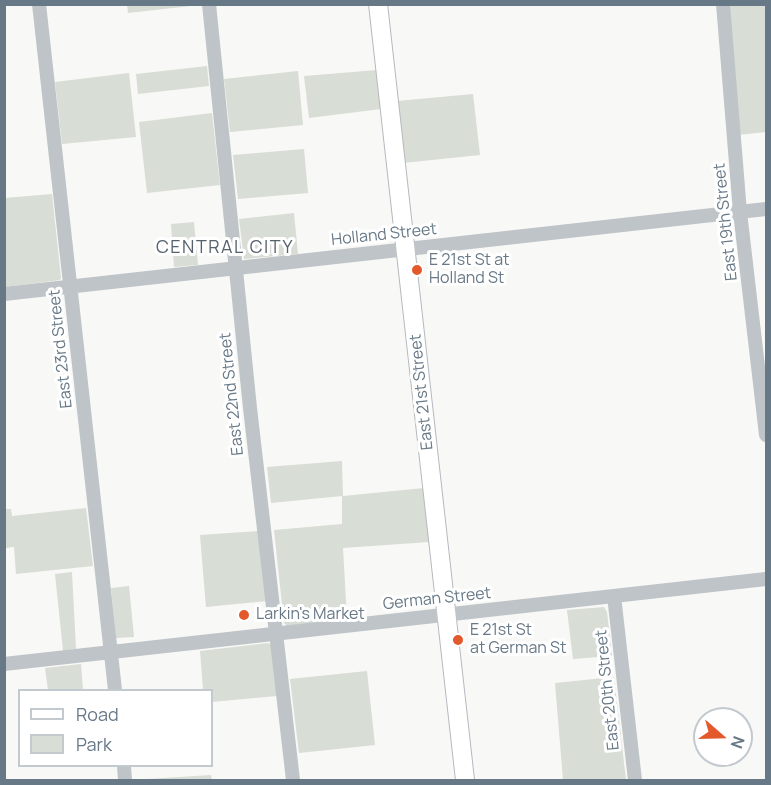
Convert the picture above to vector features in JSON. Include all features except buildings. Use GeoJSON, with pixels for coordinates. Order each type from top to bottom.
{"type":"FeatureCollection","features":[{"type":"Feature","properties":{"kind":"street","name":"East 23rd Street"},"geometry":{"type":"LineString","coordinates":[[39,4],[116,689]]}},
{"type":"Feature","properties":{"kind":"street","name":"East 22nd Street"},"geometry":{"type":"LineString","coordinates":[[209,4],[250,408],[293,780]]}},
{"type":"Feature","properties":{"kind":"street","name":"East 21st Street"},"geometry":{"type":"LineString","coordinates":[[378,4],[465,780]]}},
{"type":"Feature","properties":{"kind":"street","name":"East 19th Street"},"geometry":{"type":"LineString","coordinates":[[723,4],[740,212],[766,435]]}},
{"type":"Feature","properties":{"kind":"street","name":"Holland Street"},"geometry":{"type":"LineString","coordinates":[[4,294],[766,209]]}},
{"type":"Feature","properties":{"kind":"street","name":"German Street"},"geometry":{"type":"LineString","coordinates":[[4,664],[766,579]]}},
{"type":"Feature","properties":{"kind":"street","name":"East 20th Street"},"geometry":{"type":"LineString","coordinates":[[614,596],[635,780]]}},
{"type":"Feature","properties":{"kind":"green space"},"geometry":{"type":"Polygon","coordinates":[[[127,4],[200,4],[200,5],[128,13],[127,4]]]}},
{"type":"Feature","properties":{"kind":"green space"},"geometry":{"type":"Polygon","coordinates":[[[728,5],[766,5],[766,132],[738,135],[728,5]]]}},
{"type":"Feature","properties":{"kind":"green space"},"geometry":{"type":"Polygon","coordinates":[[[207,66],[209,86],[138,94],[136,74],[207,66]]]}},
{"type":"Feature","properties":{"kind":"green space"},"geometry":{"type":"Polygon","coordinates":[[[377,70],[381,109],[309,118],[304,76],[377,70]]]}},
{"type":"Feature","properties":{"kind":"green space"},"geometry":{"type":"Polygon","coordinates":[[[298,71],[303,125],[230,132],[224,79],[298,71]]]}},
{"type":"Feature","properties":{"kind":"green space"},"geometry":{"type":"Polygon","coordinates":[[[129,73],[136,137],[62,144],[55,82],[129,73]]]}},
{"type":"Feature","properties":{"kind":"green space"},"geometry":{"type":"Polygon","coordinates":[[[473,94],[480,155],[403,163],[397,101],[473,94]]]}},
{"type":"Feature","properties":{"kind":"green space"},"geometry":{"type":"Polygon","coordinates":[[[212,113],[220,185],[147,193],[139,122],[212,113]]]}},
{"type":"Feature","properties":{"kind":"green space"},"geometry":{"type":"Polygon","coordinates":[[[304,149],[308,193],[238,199],[233,155],[304,149]]]}},
{"type":"Feature","properties":{"kind":"green space"},"geometry":{"type":"Polygon","coordinates":[[[52,194],[60,280],[5,287],[5,198],[52,194]]]}},
{"type":"Feature","properties":{"kind":"green space"},"geometry":{"type":"Polygon","coordinates":[[[294,213],[298,254],[244,259],[239,219],[294,213]]]}},
{"type":"Feature","properties":{"kind":"green space"},"geometry":{"type":"Polygon","coordinates":[[[194,222],[198,265],[174,267],[171,224],[194,222]]]}},
{"type":"Feature","properties":{"kind":"green space"},"geometry":{"type":"Polygon","coordinates":[[[342,461],[343,496],[424,488],[429,542],[343,548],[347,619],[287,626],[284,623],[274,530],[342,524],[342,496],[271,503],[267,467],[342,461]]]}},
{"type":"Feature","properties":{"kind":"green space"},"geometry":{"type":"Polygon","coordinates":[[[86,508],[93,566],[16,574],[14,547],[5,548],[5,509],[11,509],[12,516],[86,508]]]}},
{"type":"Feature","properties":{"kind":"green space"},"geometry":{"type":"Polygon","coordinates":[[[259,531],[267,601],[206,607],[200,535],[259,531]]]}},
{"type":"Feature","properties":{"kind":"green space"},"geometry":{"type":"Polygon","coordinates":[[[72,572],[76,649],[63,651],[55,574],[72,572]]]}},
{"type":"Feature","properties":{"kind":"green space"},"geometry":{"type":"Polygon","coordinates":[[[129,586],[134,637],[116,638],[111,588],[129,586]]]}},
{"type":"Feature","properties":{"kind":"green space"},"geometry":{"type":"Polygon","coordinates":[[[604,607],[607,612],[612,656],[573,659],[567,610],[604,607]]]}},
{"type":"Feature","properties":{"kind":"green space"},"geometry":{"type":"Polygon","coordinates":[[[268,643],[271,645],[277,696],[213,702],[213,689],[203,689],[200,651],[268,643]]]}},
{"type":"Feature","properties":{"kind":"green space"},"geometry":{"type":"Polygon","coordinates":[[[81,664],[83,689],[48,689],[45,668],[81,664]]]}},
{"type":"Feature","properties":{"kind":"green space"},"geometry":{"type":"Polygon","coordinates":[[[367,671],[375,745],[299,753],[290,679],[367,671]]]}},
{"type":"Feature","properties":{"kind":"green space"},"geometry":{"type":"Polygon","coordinates":[[[614,677],[626,780],[563,780],[555,683],[614,677]]]}},
{"type":"Feature","properties":{"kind":"green space"},"geometry":{"type":"Polygon","coordinates":[[[211,775],[212,780],[132,780],[211,775]]]}},
{"type":"Feature","properties":{"kind":"place","name":"E 21st St at Holland St"},"geometry":{"type":"Point","coordinates":[417,270]}},
{"type":"Feature","properties":{"kind":"place","name":"Larkin's Market"},"geometry":{"type":"Point","coordinates":[244,615]}},
{"type":"Feature","properties":{"kind":"place","name":"E 21st St at German St"},"geometry":{"type":"Point","coordinates":[458,640]}},
{"type":"Feature","properties":{"kind":"district","name":"CENTRAL CITY"},"geometry":{"type":"Point","coordinates":[225,248]}}]}
